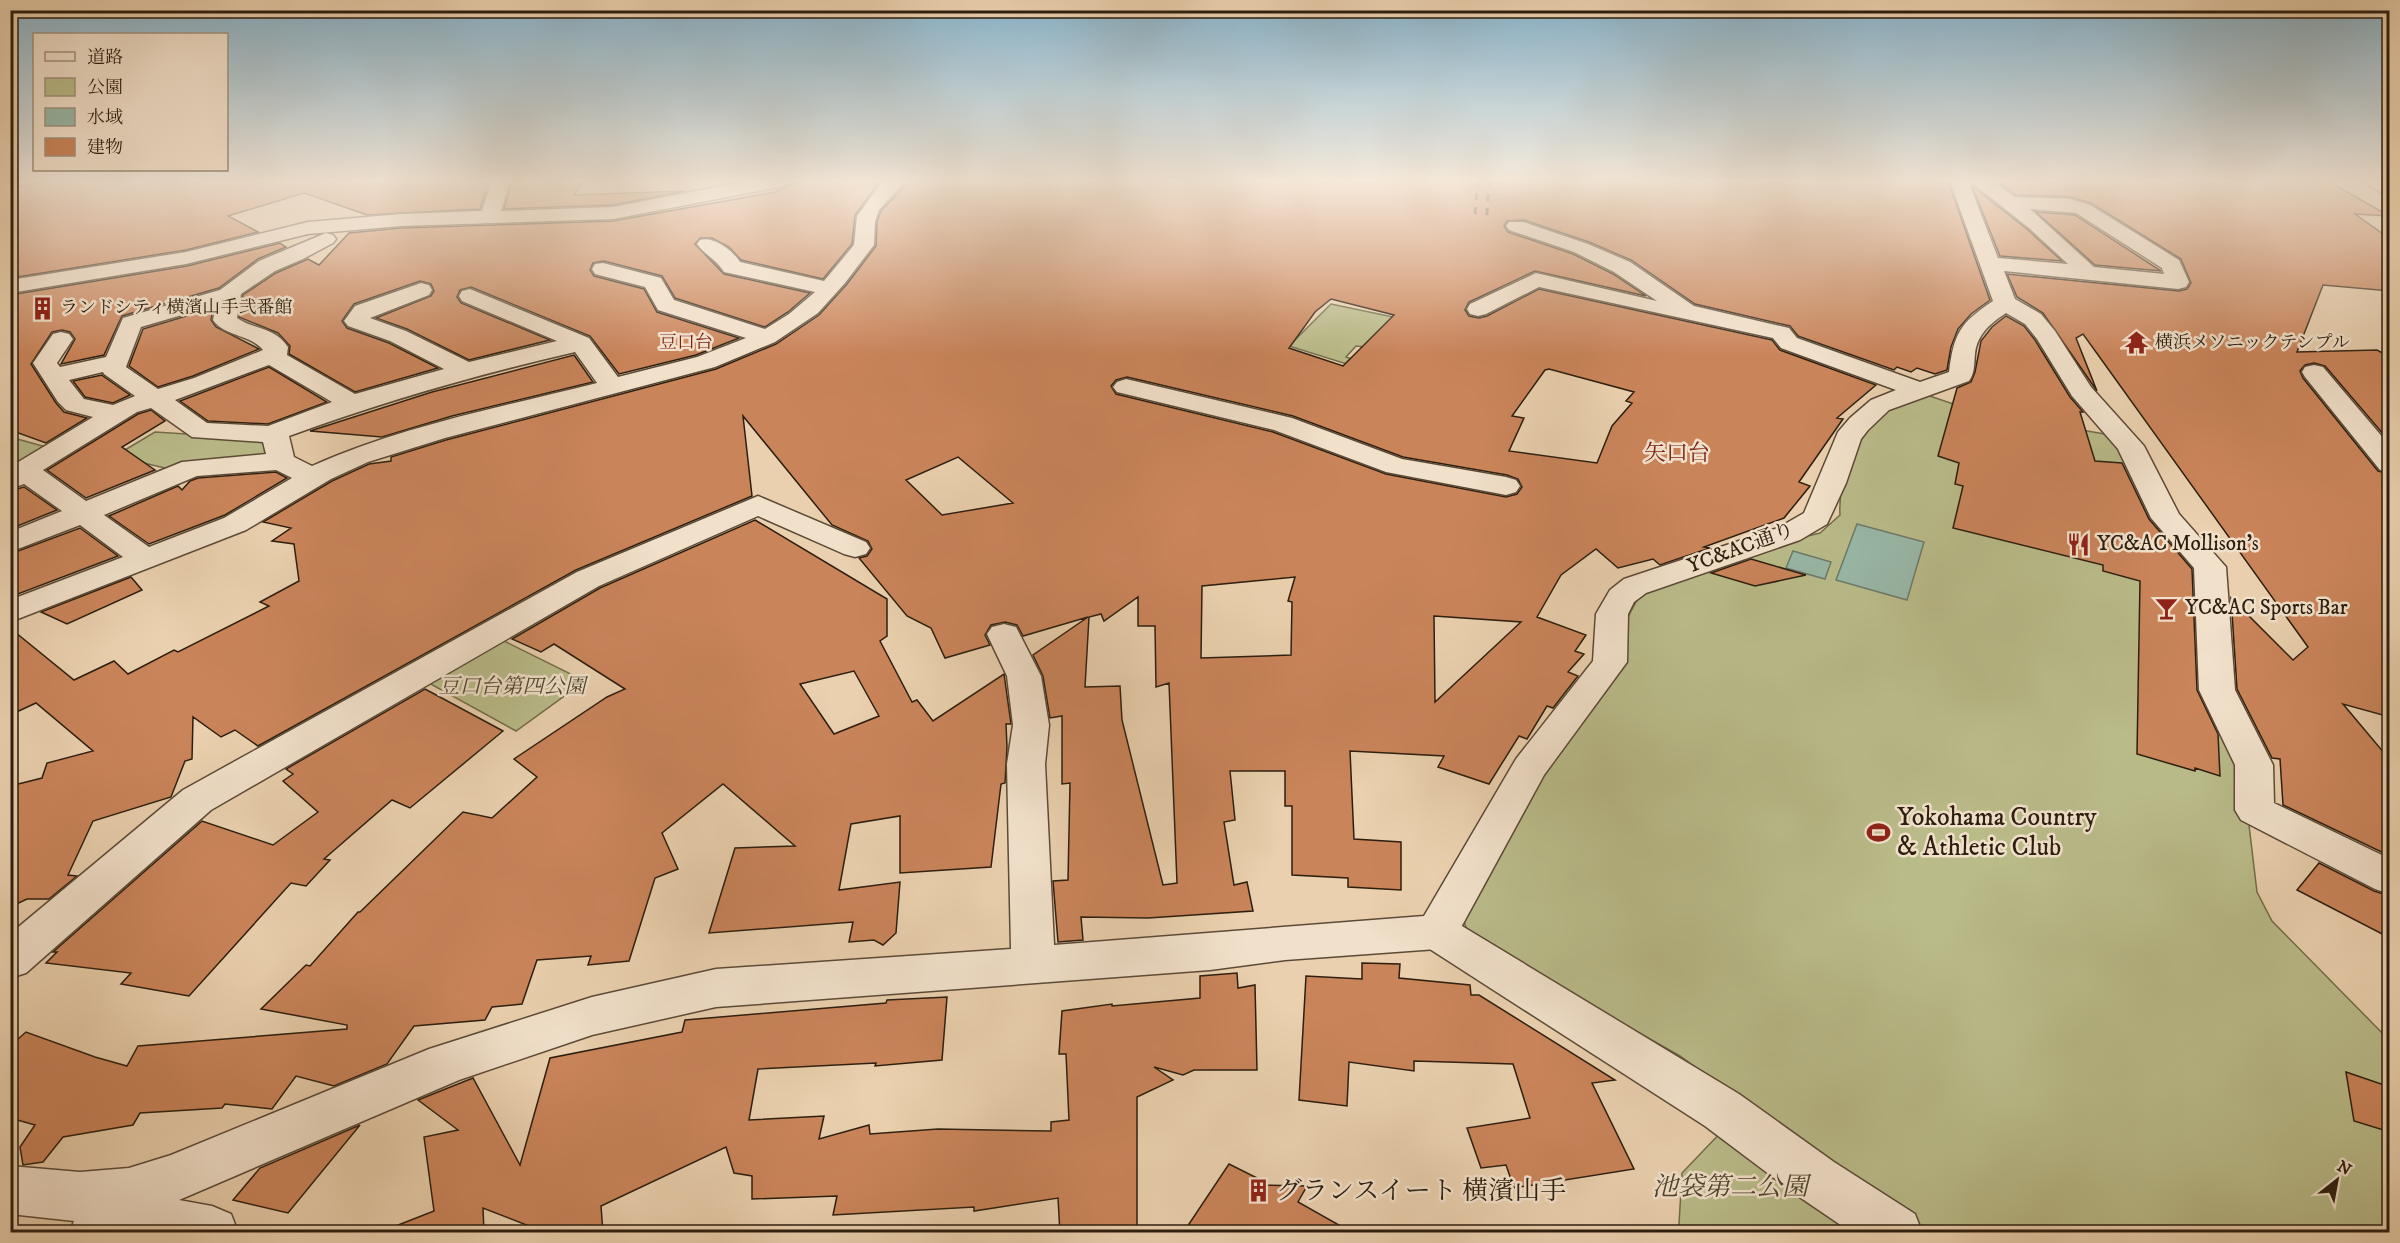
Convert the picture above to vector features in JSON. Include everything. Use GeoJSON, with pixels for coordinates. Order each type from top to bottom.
{"type":"FeatureCollection","features":[{"type":"Feature","properties":{"kind":"street"},"geometry":{"type":"LineString","coordinates":[[10,287],[186,258],[263,239]]}},
{"type":"Feature","properties":{"kind":"street"},"geometry":{"type":"LineString","coordinates":[[10,612],[235,524],[313,478],[358,456],[611,385],[706,362],[741,350],[792,321],[821,298],[863,247],[865,239]]}},
{"type":"Feature","properties":{"kind":"street"},"geometry":{"type":"LineString","coordinates":[[1554,239],[1581,248],[1622,267],[1686,311]]}},
{"type":"Feature","properties":{"kind":"street"},"geometry":{"type":"LineString","coordinates":[[1980,239],[2005,303],[2033,319],[2047,336],[2081,391],[2130,446],[2166,518],[2210,567],[2217,690],[2254,765],[2255,810],[2390,878]]}},
{"type":"Feature","properties":{"kind":"street"},"geometry":{"type":"LineString","coordinates":[[2055,239],[2088,273]]}},
{"type":"Feature","properties":{"kind":"street"},"geometry":{"type":"LineString","coordinates":[[1989,263],[2178,282],[2171,265],[2130,239]]}},
{"type":"Feature","properties":{"kind":"street"},"geometry":{"type":"LineString","coordinates":[[313,478],[278,448],[201,431],[113,369],[130,323],[230,294],[267,266],[326,240]]}},
{"type":"Feature","properties":{"kind":"street"},"geometry":{"type":"LineString","coordinates":[[707,244],[729,261],[732,267],[828,288]]}},
{"type":"Feature","properties":{"kind":"street"},"geometry":{"type":"LineString","coordinates":[[601,270],[653,283],[666,305],[767,337]]}},
{"type":"Feature","properties":{"kind":"street"},"geometry":{"type":"LineString","coordinates":[[1478,309],[1536,280],[1780,333],[1789,343],[1921,391]]}},
{"type":"Feature","properties":{"kind":"street"},"geometry":{"type":"LineString","coordinates":[[421,290],[363,311],[356,321],[398,336],[466,370]]}},
{"type":"Feature","properties":{"kind":"street"},"geometry":{"type":"LineString","coordinates":[[230,294],[225,320],[233,326],[259,333],[276,347],[274,358],[353,404]]}},
{"type":"Feature","properties":{"kind":"street"},"geometry":{"type":"LineString","coordinates":[[470,296],[581,343],[611,385]]}},
{"type":"Feature","properties":{"kind":"street","name":"YC&AC通り"},"geometry":{"type":"LineString","coordinates":[[1437,932],[1529,768],[1610,662],[1612,614],[1621,597],[1635,586],[1789,534],[1816,518],[1832,483],[1848,438],[1859,424],[1880,405],[1960,376],[1964,364],[1964,344],[1971,330],[2005,303]]}},
{"type":"Feature","properties":{"kind":"street"},"geometry":{"type":"LineString","coordinates":[[61,339],[45,363],[52,376],[75,405],[118,414]]}},
{"type":"Feature","properties":{"kind":"street"},"geometry":{"type":"LineString","coordinates":[[278,448],[279,430],[353,404],[466,370],[581,343]]}},
{"type":"Feature","properties":{"kind":"street"},"geometry":{"type":"LineString","coordinates":[[146,559],[85,514],[16,475],[128,407],[203,383],[275,354]]}},
{"type":"Feature","properties":{"kind":"street"},"geometry":{"type":"LineString","coordinates":[[52,376],[116,362]]}},
{"type":"Feature","properties":{"kind":"street"},"geometry":{"type":"LineString","coordinates":[[2314,372],[2390,464]]}},
{"type":"Feature","properties":{"kind":"street"},"geometry":{"type":"LineString","coordinates":[[1126,387],[1283,424],[1396,466],[1506,486]]}},
{"type":"Feature","properties":{"kind":"street"},"geometry":{"type":"LineString","coordinates":[[10,543],[192,468],[278,448]]}},
{"type":"Feature","properties":{"kind":"street"},"geometry":{"type":"LineString","coordinates":[[10,960],[196,800],[588,579],[758,505],[855,548]]}},
{"type":"Feature","properties":{"kind":"street"},"geometry":{"type":"LineString","coordinates":[[1004,634],[1024,676],[1031,725],[1026,764],[1033,963]]}},
{"type":"Feature","properties":{"kind":"street"},"geometry":{"type":"LineString","coordinates":[[10,1190],[57,1192],[80,1197],[129,1193],[175,1178],[446,1064],[592,1016],[716,988],[1033,963],[1210,952],[1286,943],[1437,932],[1722,1110],[1816,1179],[1896,1233]]}},
{"type":"Feature","properties":{"kind":"street"},"geometry":{"type":"LineString","coordinates":[[96,1233],[129,1193]]}},
{"type":"Feature","properties":{"kind":"street"},"geometry":{"type":"LineString","coordinates":[[129,1193],[162,1223],[212,1233]]}},
{"type":"Feature","properties":{"kind":"green space"},"geometry":{"type":"Polygon","coordinates":[[[1986,239],[2043,239],[2046,242],[1986,239]]]}},
{"type":"Feature","properties":{"kind":"green space"},"geometry":{"type":"Polygon","coordinates":[[[1331,304],[1393,317],[1365,347],[1356,346],[1346,357],[1377,368],[1372,372],[1289,346],[1331,304]]]}},
{"type":"Feature","properties":{"kind":"green space","name":"Yokohama Country & Athletic Club"},"geometry":{"type":"Polygon","coordinates":[[[1924,394],[1994,418],[2019,419],[2110,435],[2154,517],[2205,574],[2241,758],[2257,892],[2272,921],[2389,1040],[2389,1232],[1929,1232],[1824,1163],[1680,1056],[1469,937],[1463,918],[1641,593],[1774,544],[1820,533],[1840,515],[1845,472],[1850,457],[1865,430],[1885,411],[1924,394]]]}},
{"type":"Feature","properties":{"kind":"green space"},"geometry":{"type":"Polygon","coordinates":[[[155,432],[265,439],[269,458],[173,470],[144,463],[108,460],[155,432]]]}},
{"type":"Feature","properties":{"kind":"green space"},"geometry":{"type":"Polygon","coordinates":[[[10,437],[46,447],[11,466],[10,437]]]}},
{"type":"Feature","properties":{"kind":"green space","name":"豆口台第四公園"},"geometry":{"type":"Polygon","coordinates":[[[502,640],[585,681],[516,731],[427,682],[502,640]]]}},
{"type":"Feature","properties":{"kind":"green space","name":"池袋第二公園"},"geometry":{"type":"Polygon","coordinates":[[[1726,1127],[1863,1232],[1684,1232],[1679,1224],[1682,1173],[1726,1127]]]}},
{"type":"Feature","properties":{"kind":"water"},"geometry":{"type":"Polygon","coordinates":[[[1857,524],[1924,542],[1907,600],[1836,580],[1857,524]]]}},
{"type":"Feature","properties":{"kind":"water"},"geometry":{"type":"Polygon","coordinates":[[[1793,551],[1831,562],[1825,579],[1786,568],[1793,551]]]}},
{"type":"Feature","properties":{"kind":"building"},"geometry":{"type":"Polygon","coordinates":[[[10,239],[230,239],[186,250],[17,277],[18,273],[10,270],[10,239]]]}},
{"type":"Feature","properties":{"kind":"building"},"geometry":{"type":"Polygon","coordinates":[[[343,239],[699,239],[695,244],[724,274],[810,293],[788,312],[765,327],[675,298],[662,276],[604,261],[593,263],[590,270],[594,276],[644,289],[657,312],[739,338],[696,355],[619,374],[590,336],[471,287],[460,290],[457,297],[461,303],[550,340],[469,360],[407,329],[376,318],[431,296],[434,291],[431,284],[420,281],[354,304],[342,321],[347,328],[389,343],[438,368],[355,392],[289,354],[290,346],[278,333],[239,317],[243,295],[276,273],[308,259],[319,265],[343,239]]]}},
{"type":"Feature","properties":{"kind":"building"},"geometry":{"type":"Polygon","coordinates":[[[714,239],[853,239],[852,244],[823,279],[741,260],[729,247],[714,239]]]}},
{"type":"Feature","properties":{"kind":"building"},"geometry":{"type":"Polygon","coordinates":[[[876,239],[1529,239],[1573,254],[1613,274],[1646,296],[1535,271],[1469,302],[1465,310],[1469,316],[1479,318],[1487,316],[1539,289],[1772,340],[1780,350],[1876,385],[1837,418],[1843,419],[1799,482],[1810,486],[1784,518],[1704,547],[1710,548],[1660,565],[1653,559],[1618,568],[1596,549],[1561,575],[1537,617],[1586,635],[1575,651],[1584,654],[1568,672],[1578,676],[1553,708],[1547,706],[1527,739],[1519,736],[1489,784],[1438,767],[1444,756],[1350,751],[1354,839],[1401,842],[1401,890],[1348,887],[1348,878],[1292,875],[1292,806],[1285,806],[1285,771],[1230,771],[1235,820],[1224,822],[1234,885],[1247,882],[1253,911],[1148,918],[1081,917],[1083,940],[1058,942],[1053,881],[1068,880],[1070,783],[1062,784],[1062,716],[1050,718],[1043,676],[1033,655],[1088,617],[1023,636],[1017,625],[1005,622],[991,625],[985,635],[990,645],[945,658],[931,628],[907,616],[859,558],[867,556],[872,549],[868,541],[832,525],[743,416],[752,496],[576,570],[258,746],[235,730],[221,737],[193,717],[192,759],[185,761],[171,797],[93,821],[68,875],[77,876],[49,899],[27,899],[10,907],[10,786],[42,778],[47,763],[93,751],[36,703],[10,715],[10,628],[74,680],[114,661],[128,674],[174,650],[178,652],[269,606],[260,602],[299,581],[294,544],[272,541],[291,528],[263,522],[332,481],[369,464],[391,461],[391,457],[446,440],[716,369],[776,344],[819,315],[847,284],[876,246],[876,239]],[[1331,299],[1315,312],[1289,348],[1343,366],[1394,315],[1331,299]],[[1549,369],[1545,370],[1512,416],[1524,418],[1509,451],[1597,463],[1612,426],[1632,403],[1626,401],[1634,392],[1549,369]],[[1127,377],[1116,380],[1111,386],[1116,394],[1273,432],[1386,474],[1506,497],[1517,494],[1522,487],[1518,479],[1507,475],[1403,457],[1293,416],[1127,377]],[[958,457],[906,480],[942,515],[1013,503],[958,457]],[[1295,577],[1202,586],[1201,658],[1291,655],[1292,602],[1288,601],[1295,577]],[[1138,597],[1104,621],[1101,614],[1089,617],[1085,687],[1120,686],[1122,720],[1163,885],[1177,883],[1169,683],[1156,687],[1155,626],[1138,626],[1138,597]],[[1434,616],[1435,702],[1521,622],[1434,616]]]}},
{"type":"Feature","properties":{"kind":"building"},"geometry":{"type":"Polygon","coordinates":[[[1580,239],[1968,239],[1990,300],[1971,314],[1958,329],[1951,347],[1947,370],[1935,374],[1917,368],[1911,372],[1897,367],[1894,370],[1798,336],[1790,326],[1695,304],[1631,260],[1580,239]]]}},
{"type":"Feature","properties":{"kind":"building"},"geometry":{"type":"Polygon","coordinates":[[[1993,239],[2038,239],[2062,261],[2000,256],[1993,239]]]}},
{"type":"Feature","properties":{"kind":"building"},"geometry":{"type":"Polygon","coordinates":[[[2066,239],[2112,239],[2161,271],[2095,265],[2066,239]]]}},
{"type":"Feature","properties":{"kind":"building"},"geometry":{"type":"Polygon","coordinates":[[[2149,239],[2390,239],[2390,291],[2323,285],[2297,352],[2377,350],[2390,357],[2390,442],[2325,366],[2314,363],[2305,365],[2300,371],[2303,378],[2378,471],[2390,474],[2390,717],[2343,704],[2390,760],[2390,856],[2283,805],[2280,759],[2272,758],[2237,689],[2231,598],[2293,660],[2308,647],[2083,334],[2076,338],[2097,391],[2043,313],[2017,297],[2007,274],[2179,291],[2187,289],[2191,283],[2181,259],[2149,239]]]}},
{"type":"Feature","properties":{"kind":"building"},"geometry":{"type":"Polygon","coordinates":[[[280,243],[286,247],[258,259],[219,288],[122,316],[104,355],[61,364],[75,339],[70,332],[62,330],[52,332],[31,364],[64,412],[87,418],[46,443],[10,430],[10,295],[187,266],[280,243]]]}},
{"type":"Feature","properties":{"kind":"building"},"geometry":{"type":"Polygon","coordinates":[[[213,308],[211,320],[216,327],[259,349],[193,376],[158,387],[129,366],[143,329],[213,308]]]}},
{"type":"Feature","properties":{"kind":"building"},"geometry":{"type":"Polygon","coordinates":[[[2006,316],[2024,326],[2070,397],[2083,412],[2080,412],[2095,461],[2122,463],[2149,519],[2192,569],[2197,690],[2218,734],[2220,776],[2137,754],[2140,581],[2103,571],[2103,565],[1953,528],[1963,486],[1955,484],[1959,463],[1938,456],[1957,388],[1971,382],[1981,341],[1992,327],[2006,316]]]}},
{"type":"Feature","properties":{"kind":"building"},"geometry":{"type":"Polygon","coordinates":[[[574,355],[593,382],[452,416],[382,437],[310,431],[432,392],[574,355]]]}},
{"type":"Feature","properties":{"kind":"building"},"geometry":{"type":"Polygon","coordinates":[[[269,367],[327,402],[268,424],[208,421],[180,401],[269,367]]]}},
{"type":"Feature","properties":{"kind":"building"},"geometry":{"type":"Polygon","coordinates":[[[102,375],[130,395],[113,403],[85,397],[73,381],[102,375]]]}},
{"type":"Feature","properties":{"kind":"building"},"geometry":{"type":"Polygon","coordinates":[[[151,410],[165,421],[122,447],[155,470],[86,498],[47,470],[138,414],[151,410]]]}},
{"type":"Feature","properties":{"kind":"building"},"geometry":{"type":"Polygon","coordinates":[[[276,472],[287,478],[225,515],[149,544],[109,516],[178,486],[182,490],[190,481],[198,478],[276,472]]]}},
{"type":"Feature","properties":{"kind":"building"},"geometry":{"type":"Polygon","coordinates":[[[24,487],[57,510],[10,529],[10,491],[24,487]]]}},
{"type":"Feature","properties":{"kind":"building"},"geometry":{"type":"Polygon","coordinates":[[[755,520],[887,599],[887,636],[880,641],[912,702],[917,700],[933,721],[1004,674],[1011,724],[1006,724],[1005,783],[1001,784],[991,867],[900,873],[900,816],[851,824],[839,890],[900,882],[896,933],[883,945],[874,940],[849,942],[853,922],[709,933],[735,848],[795,846],[723,784],[662,833],[678,869],[655,878],[629,961],[588,965],[591,956],[537,960],[522,1004],[492,1007],[485,1020],[414,1026],[387,1064],[334,1086],[296,1076],[272,1109],[225,1104],[222,1108],[140,1113],[133,1125],[63,1137],[43,1162],[23,1165],[20,1147],[35,1125],[10,1118],[10,1046],[26,1032],[127,1066],[138,1046],[347,1029],[347,1025],[261,1009],[306,965],[310,966],[358,912],[463,812],[492,818],[537,777],[514,759],[607,697],[625,689],[554,644],[541,652],[512,639],[600,588],[755,520]],[[854,671],[800,684],[834,734],[879,716],[854,671]]]}},
{"type":"Feature","properties":{"kind":"building"},"geometry":{"type":"Polygon","coordinates":[[[80,528],[118,556],[10,597],[10,554],[80,528]]]}},
{"type":"Feature","properties":{"kind":"building"},"geometry":{"type":"Polygon","coordinates":[[[1751,559],[1806,575],[1755,586],[1711,573],[1751,559]]]}},
{"type":"Feature","properties":{"kind":"building"},"geometry":{"type":"Polygon","coordinates":[[[131,577],[142,590],[67,624],[41,612],[131,577]]]}},
{"type":"Feature","properties":{"kind":"building"},"geometry":{"type":"Polygon","coordinates":[[[425,689],[503,731],[410,808],[392,800],[324,859],[330,860],[306,886],[291,883],[189,996],[121,984],[131,973],[46,963],[57,952],[53,952],[202,821],[273,845],[318,812],[283,781],[293,774],[286,769],[425,689]]]}},
{"type":"Feature","properties":{"kind":"building"},"geometry":{"type":"Polygon","coordinates":[[[2319,863],[2374,891],[2390,896],[2390,938],[2297,890],[2319,863]]]}},
{"type":"Feature","properties":{"kind":"building"},"geometry":{"type":"Polygon","coordinates":[[[1362,963],[1400,964],[1399,978],[1470,985],[1471,995],[1479,995],[1615,1080],[1592,1083],[1634,1169],[1514,1188],[1506,1165],[1481,1168],[1467,1128],[1530,1118],[1513,1064],[1414,1061],[1414,1071],[1349,1062],[1347,1106],[1299,1100],[1306,976],[1362,979],[1362,963]]]}},
{"type":"Feature","properties":{"kind":"building"},"geometry":{"type":"Polygon","coordinates":[[[1237,973],[1238,988],[1255,985],[1257,1070],[1194,1070],[1183,1075],[1154,1067],[1173,1080],[1137,1097],[1137,1233],[1060,1233],[1058,1198],[974,1211],[974,1207],[833,1215],[837,1196],[752,1199],[752,1176],[734,1173],[726,1147],[601,1206],[603,1233],[547,1233],[483,1208],[484,1233],[384,1233],[383,1231],[434,1211],[424,1137],[458,1130],[418,1100],[473,1078],[520,1165],[550,1058],[682,1032],[685,1020],[886,1003],[887,1000],[947,997],[942,1060],[875,1066],[876,1063],[758,1069],[749,1120],[824,1116],[819,1139],[869,1125],[870,1134],[938,1129],[1051,1131],[1051,1122],[1069,1120],[1066,1054],[1059,1054],[1062,1011],[1112,1004],[1112,1006],[1200,998],[1200,976],[1237,973]]]}},
{"type":"Feature","properties":{"kind":"building"},"geometry":{"type":"Polygon","coordinates":[[[2346,1072],[2390,1087],[2390,1132],[2354,1121],[2346,1072]]]}},
{"type":"Feature","properties":{"kind":"building"},"geometry":{"type":"Polygon","coordinates":[[[360,1125],[288,1213],[233,1200],[260,1168],[360,1125]]]}},
{"type":"Feature","properties":{"kind":"building","name":"グランスイート 横濱山手"},"geometry":{"type":"Polygon","coordinates":[[[1229,1164],[1259,1179],[1259,1185],[1307,1186],[1298,1202],[1353,1233],[1183,1233],[1229,1164]]]}},
{"type":"Feature","properties":{"kind":"place","name":"ランドシティ横濱山手弐番館"},"geometry":{"type":"Point","coordinates":[42,308]}},
{"type":"Feature","properties":{"kind":"place","name":"横浜メソニックテンプル"},"geometry":{"type":"Point","coordinates":[2137,343]}},
{"type":"Feature","properties":{"kind":"place","name":"YC&AC Mollison's"},"geometry":{"type":"Point","coordinates":[2079,544]}},
{"type":"Feature","properties":{"kind":"place","name":"YC&AC Sports Bar"},"geometry":{"type":"Point","coordinates":[2167,608]}},
{"type":"Feature","properties":{"kind":"place","name":"Yokohama Country & Athletic Club"},"geometry":{"type":"Point","coordinates":[1879,832]}},
{"type":"Feature","properties":{"kind":"place","name":"グランスイート 横濱山手"},"geometry":{"type":"Point","coordinates":[1258,1191]}},
{"type":"Feature","properties":{"kind":"district","name":"豆口台"},"geometry":{"type":"Point","coordinates":[686,343]}},
{"type":"Feature","properties":{"kind":"district","name":"矢口台"},"geometry":{"type":"Point","coordinates":[1677,453]}}]}
